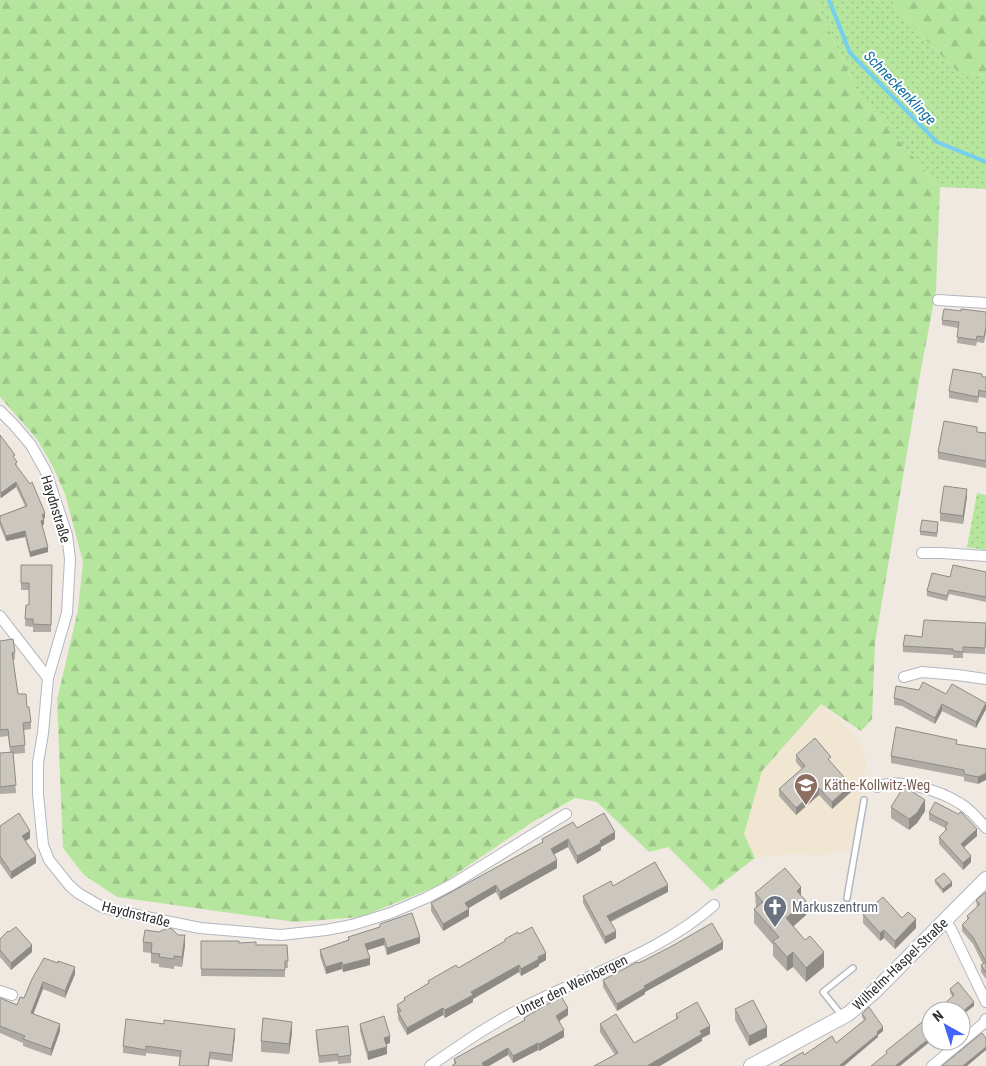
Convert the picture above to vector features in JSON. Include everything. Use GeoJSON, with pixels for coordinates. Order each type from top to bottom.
{"type":"FeatureCollection","features":[{"type":"Feature","properties":{"kind":"street"},"geometry":{"type":"LineString","coordinates":[[938,300],[986,303]]}},
{"type":"Feature","properties":{"kind":"street","name":"Haydnstraße"},"geometry":{"type":"LineString","coordinates":[[0,411],[31,445],[46,472],[66,535],[70,560],[67,613],[48,678],[38,763],[38,794],[43,845],[49,860],[70,885],[91,901],[102,907],[117,911],[200,928],[281,935],[343,926],[391,912],[426,898],[453,884],[566,814]]}},
{"type":"Feature","properties":{"kind":"street"},"geometry":{"type":"LineString","coordinates":[[922,553],[986,556]]}},
{"type":"Feature","properties":{"kind":"street"},"geometry":{"type":"LineString","coordinates":[[0,616],[48,678]]}},
{"type":"Feature","properties":{"kind":"street"},"geometry":{"type":"LineString","coordinates":[[904,677],[922,672],[986,679]]}},
{"type":"Feature","properties":{"kind":"street"},"geometry":{"type":"LineString","coordinates":[[877,787],[886,782],[937,792],[963,804],[986,828]]}},
{"type":"Feature","properties":{"kind":"street","name":"Wilhelm-Haspel-Straße"},"geometry":{"type":"LineString","coordinates":[[751,1066],[843,1017],[873,993],[986,879]]}},
{"type":"Feature","properties":{"kind":"street","name":"Unter den Weinbergen"},"geometry":{"type":"LineString","coordinates":[[430,1066],[484,1029],[530,1004],[686,928],[714,905]]}},
{"type":"Feature","properties":{"kind":"street"},"geometry":{"type":"LineString","coordinates":[[945,921],[951,929],[986,1002]]}},
{"type":"Feature","properties":{"kind":"street"},"geometry":{"type":"LineString","coordinates":[[0,990],[12,995]]}},
{"type":"Feature","properties":{"kind":"street"},"geometry":{"type":"LineString","coordinates":[[932,1066],[984,1023],[986,1019]]}},
{"type":"Feature","properties":{"kind":"lane"},"geometry":{"type":"LineString","coordinates":[[847,898],[864,800]]}},
{"type":"Feature","properties":{"kind":"lane"},"geometry":{"type":"LineString","coordinates":[[843,1017],[823,992],[853,968]]}},
{"type":"Feature","properties":{"kind":"shaded area","name":"Käthe-Kollwitz-Weg"},"geometry":{"type":"Polygon","coordinates":[[[821,704],[858,738],[867,762],[850,850],[822,855],[787,854],[755,858],[744,834],[762,771],[821,704]]]}},
{"type":"Feature","properties":{"kind":"green space"},"geometry":{"type":"Polygon","coordinates":[[[0,0],[815,0],[860,97],[940,187],[936,291],[875,643],[872,719],[861,731],[821,704],[762,771],[744,834],[755,858],[712,891],[668,847],[649,852],[597,802],[575,798],[531,823],[440,885],[361,917],[295,922],[117,897],[84,875],[63,848],[57,700],[78,610],[83,562],[65,494],[53,467],[37,439],[0,397],[0,0]]]}},
{"type":"Feature","properties":{"kind":"green space"},"geometry":{"type":"Polygon","coordinates":[[[815,0],[893,0],[895,9],[958,72],[986,75],[986,189],[940,187],[860,97],[815,0]]]}},
{"type":"Feature","properties":{"kind":"green space"},"geometry":{"type":"Polygon","coordinates":[[[893,0],[986,0],[986,75],[958,72],[895,9],[893,0]]]}},
{"type":"Feature","properties":{"kind":"green space"},"geometry":{"type":"Polygon","coordinates":[[[977,493],[986,495],[986,550],[967,547],[977,493]]]}},
{"type":"Feature","properties":{"kind":"building"},"geometry":{"type":"Polygon","coordinates":[[[944,309],[986,312],[984,337],[977,336],[976,340],[957,337],[959,322],[942,320],[944,309]]]}},
{"type":"Feature","properties":{"kind":"building"},"geometry":{"type":"Polygon","coordinates":[[[953,369],[982,374],[982,377],[986,377],[986,392],[979,390],[978,397],[949,391],[953,369]]]}},
{"type":"Feature","properties":{"kind":"building"},"geometry":{"type":"Polygon","coordinates":[[[944,421],[977,427],[977,432],[986,433],[986,461],[938,452],[944,421]]]}},
{"type":"Feature","properties":{"kind":"building"},"geometry":{"type":"Polygon","coordinates":[[[0,435],[15,455],[13,456],[17,462],[15,464],[30,484],[32,482],[45,513],[42,515],[44,519],[41,521],[48,547],[30,552],[25,531],[6,536],[0,516],[27,506],[16,482],[1,493],[0,491],[0,435]]]}},
{"type":"Feature","properties":{"kind":"building"},"geometry":{"type":"Polygon","coordinates":[[[944,486],[967,489],[963,516],[940,513],[944,486]]]}},
{"type":"Feature","properties":{"kind":"building"},"geometry":{"type":"Polygon","coordinates":[[[922,520],[938,522],[937,533],[920,531],[922,520]]]}},
{"type":"Feature","properties":{"kind":"building"},"geometry":{"type":"Polygon","coordinates":[[[21,565],[52,565],[51,625],[33,624],[33,619],[25,619],[26,605],[29,605],[29,583],[21,583],[21,565]]]}},
{"type":"Feature","properties":{"kind":"building"},"geometry":{"type":"Polygon","coordinates":[[[953,565],[986,572],[986,597],[949,590],[947,596],[927,591],[932,573],[950,577],[953,565]]]}},
{"type":"Feature","properties":{"kind":"building"},"geometry":{"type":"Polygon","coordinates":[[[924,620],[986,623],[985,648],[963,647],[963,652],[953,651],[953,649],[903,646],[905,635],[922,637],[924,620]]]}},
{"type":"Feature","properties":{"kind":"building"},"geometry":{"type":"Polygon","coordinates":[[[13,639],[15,652],[12,653],[18,694],[26,694],[31,722],[23,723],[25,745],[10,747],[8,729],[0,730],[0,641],[13,639]]]}},
{"type":"Feature","properties":{"kind":"building"},"geometry":{"type":"Polygon","coordinates":[[[923,682],[946,694],[952,684],[986,703],[976,722],[942,704],[935,718],[902,700],[894,698],[896,686],[919,690],[923,682]]]}},
{"type":"Feature","properties":{"kind":"building"},"geometry":{"type":"Polygon","coordinates":[[[896,727],[957,740],[956,744],[986,749],[986,773],[978,777],[964,774],[964,770],[891,756],[896,727]]]}},
{"type":"Feature","properties":{"kind":"building"},"geometry":{"type":"Polygon","coordinates":[[[815,738],[831,757],[828,759],[851,785],[832,802],[819,788],[796,808],[779,789],[805,766],[796,755],[815,738]]]}},
{"type":"Feature","properties":{"kind":"building"},"geometry":{"type":"Polygon","coordinates":[[[13,752],[16,785],[0,787],[0,753],[13,752]]]}},
{"type":"Feature","properties":{"kind":"building"},"geometry":{"type":"Polygon","coordinates":[[[904,786],[925,800],[917,813],[909,819],[891,807],[904,786]]]}},
{"type":"Feature","properties":{"kind":"building"},"geometry":{"type":"Polygon","coordinates":[[[935,802],[958,814],[961,812],[977,829],[961,844],[971,856],[963,863],[939,837],[947,829],[945,827],[948,823],[929,813],[935,802]]]}},
{"type":"Feature","properties":{"kind":"building"},"geometry":{"type":"Polygon","coordinates":[[[19,813],[30,831],[22,836],[36,856],[11,872],[0,856],[0,826],[19,813]]]}},
{"type":"Feature","properties":{"kind":"building"},"geometry":{"type":"Polygon","coordinates":[[[604,813],[615,832],[600,841],[601,843],[577,856],[568,839],[551,849],[557,860],[500,892],[496,885],[465,903],[469,909],[443,924],[431,903],[543,842],[542,839],[573,822],[577,828],[604,813]]]}},
{"type":"Feature","properties":{"kind":"building"},"geometry":{"type":"Polygon","coordinates":[[[655,862],[668,885],[607,916],[616,931],[605,937],[583,896],[611,881],[613,886],[655,862]]]}},
{"type":"Feature","properties":{"kind":"building","name":"Markuszentrum"},"geometry":{"type":"Polygon","coordinates":[[[785,868],[801,887],[797,891],[806,901],[786,918],[805,940],[810,936],[824,952],[806,968],[793,952],[787,957],[773,941],[779,937],[754,909],[763,902],[755,893],[785,868]]]}},
{"type":"Feature","properties":{"kind":"building"},"geometry":{"type":"Polygon","coordinates":[[[944,873],[952,882],[943,889],[935,880],[944,873]]]}},
{"type":"Feature","properties":{"kind":"building"},"geometry":{"type":"Polygon","coordinates":[[[986,892],[986,962],[973,937],[962,925],[969,918],[967,916],[980,904],[976,900],[986,892]]]}},
{"type":"Feature","properties":{"kind":"building"},"geometry":{"type":"Polygon","coordinates":[[[883,897],[902,918],[908,912],[916,919],[895,941],[884,930],[880,933],[863,914],[883,897]]]}},
{"type":"Feature","properties":{"kind":"building"},"geometry":{"type":"Polygon","coordinates":[[[412,913],[420,937],[387,948],[384,938],[365,944],[370,958],[343,965],[342,962],[326,967],[320,950],[349,940],[348,937],[380,927],[380,924],[412,913]]]}},
{"type":"Feature","properties":{"kind":"building"},"geometry":{"type":"Polygon","coordinates":[[[712,923],[723,942],[644,986],[645,988],[617,1004],[603,980],[672,946],[712,923]]]}},
{"type":"Feature","properties":{"kind":"building"},"geometry":{"type":"Polygon","coordinates":[[[16,927],[32,945],[11,963],[0,950],[0,939],[8,931],[16,927]]]}},
{"type":"Feature","properties":{"kind":"building"},"geometry":{"type":"Polygon","coordinates":[[[532,927],[546,953],[538,957],[539,959],[521,969],[519,965],[471,992],[473,995],[445,1010],[443,1008],[407,1028],[398,1012],[401,1011],[397,1005],[405,1000],[404,998],[456,965],[458,968],[505,941],[505,939],[532,927]]]}},
{"type":"Feature","properties":{"kind":"building"},"geometry":{"type":"Polygon","coordinates":[[[167,928],[172,929],[178,935],[185,935],[182,957],[174,956],[174,959],[159,957],[160,954],[151,953],[152,943],[143,942],[145,930],[159,932],[167,928]]]}},
{"type":"Feature","properties":{"kind":"building"},"geometry":{"type":"Polygon","coordinates":[[[201,941],[239,941],[239,943],[256,942],[256,945],[287,945],[288,961],[285,961],[285,970],[201,969],[201,941]]]}},
{"type":"Feature","properties":{"kind":"building"},"geometry":{"type":"Polygon","coordinates":[[[44,958],[75,967],[65,991],[43,982],[31,1013],[60,1024],[51,1049],[23,1039],[25,1036],[0,1026],[0,998],[17,1005],[20,997],[24,998],[44,958]]]}},
{"type":"Feature","properties":{"kind":"building"},"geometry":{"type":"Polygon","coordinates":[[[986,962],[986,973],[981,965],[986,962]]]}},
{"type":"Feature","properties":{"kind":"building"},"geometry":{"type":"Polygon","coordinates":[[[958,982],[974,1002],[971,1005],[971,1001],[947,1001],[954,995],[950,989],[958,982]]]}},
{"type":"Feature","properties":{"kind":"building"},"geometry":{"type":"Polygon","coordinates":[[[561,996],[568,1008],[556,1016],[564,1030],[513,1056],[508,1048],[482,1063],[484,1066],[452,1066],[456,1063],[454,1059],[525,1020],[524,1018],[561,996]]]}},
{"type":"Feature","properties":{"kind":"building"},"geometry":{"type":"Polygon","coordinates":[[[753,1000],[767,1027],[749,1036],[735,1009],[753,1000]]]}},
{"type":"Feature","properties":{"kind":"building"},"geometry":{"type":"Polygon","coordinates":[[[697,1002],[710,1026],[700,1031],[702,1034],[647,1066],[594,1066],[618,1053],[600,1024],[616,1014],[634,1043],[678,1018],[676,1014],[697,1002]]]}},
{"type":"Feature","properties":{"kind":"building"},"geometry":{"type":"Polygon","coordinates":[[[869,1007],[883,1027],[877,1032],[878,1034],[839,1066],[779,1066],[803,1052],[804,1055],[832,1036],[836,1043],[866,1019],[862,1014],[869,1007]]]}},
{"type":"Feature","properties":{"kind":"building"},"geometry":{"type":"Polygon","coordinates":[[[384,1016],[390,1036],[384,1038],[387,1047],[368,1052],[360,1024],[384,1016]]]}},
{"type":"Feature","properties":{"kind":"building"},"geometry":{"type":"Polygon","coordinates":[[[263,1018],[292,1022],[289,1044],[261,1041],[263,1018]]]}},
{"type":"Feature","properties":{"kind":"building"},"geometry":{"type":"Polygon","coordinates":[[[126,1019],[164,1024],[164,1020],[235,1029],[232,1055],[210,1052],[208,1066],[179,1066],[181,1051],[146,1046],[146,1050],[123,1046],[126,1019]]]}},
{"type":"Feature","properties":{"kind":"building"},"geometry":{"type":"Polygon","coordinates":[[[921,1023],[921,1045],[895,1066],[871,1066],[887,1053],[886,1051],[921,1023]]]}},
{"type":"Feature","properties":{"kind":"building"},"geometry":{"type":"Polygon","coordinates":[[[348,1026],[351,1055],[338,1057],[338,1054],[319,1056],[316,1030],[348,1026]]]}},
{"type":"Feature","properties":{"kind":"building"},"geometry":{"type":"Polygon","coordinates":[[[982,1033],[986,1038],[986,1047],[964,1066],[942,1066],[960,1051],[971,1051],[971,1042],[982,1033]]]}},
{"type":"Feature","properties":{"kind":"waterway","name":"Schneckenklinge"},"geometry":{"type":"LineString","coordinates":[[829,0],[850,53],[937,142],[986,162]]}},
{"type":"Feature","properties":{"kind":"place","name":"Käthe-Kollwitz-Weg"},"geometry":{"type":"Point","coordinates":[806,806]}},
{"type":"Feature","properties":{"kind":"place","name":"Markuszentrum"},"geometry":{"type":"Point","coordinates":[775,928]}}]}
